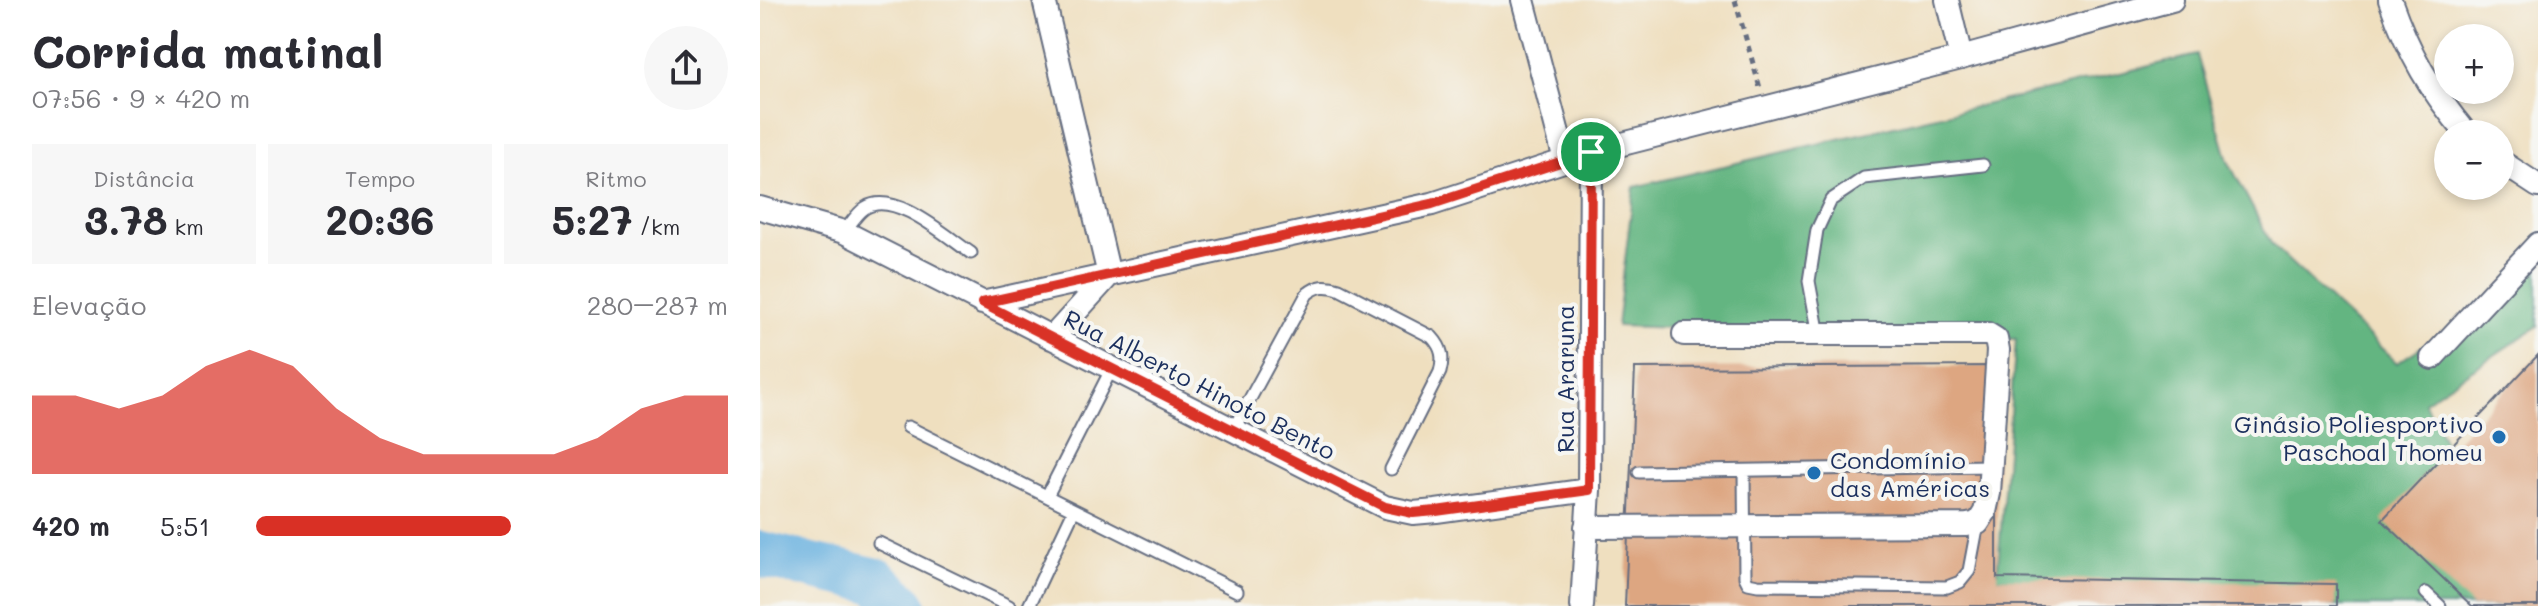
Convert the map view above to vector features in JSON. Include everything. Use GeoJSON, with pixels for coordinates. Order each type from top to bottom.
{"type":"FeatureCollection","features":[{"type":"Feature","properties":{"kind":"street"},"geometry":{"type":"LineString","coordinates":[[1044,0],[1109,275]]}},
{"type":"Feature","properties":{"kind":"street"},"geometry":{"type":"LineString","coordinates":[[1523,0],[1565,160]]}},
{"type":"Feature","properties":{"kind":"street"},"geometry":{"type":"LineString","coordinates":[[1947,0],[1961,58]]}},
{"type":"Feature","properties":{"kind":"street"},"geometry":{"type":"LineString","coordinates":[[982,303],[1432,204],[1591,152],[1961,58],[2143,4],[2172,0]]}},
{"type":"Feature","properties":{"kind":"street"},"geometry":{"type":"LineString","coordinates":[[2390,0],[2404,40],[2438,100],[2455,120]]}},
{"type":"Feature","properties":{"kind":"street","name":"Rua Araruna"},"geometry":{"type":"LineString","coordinates":[[1582,606],[1589,490],[1591,152]]}},
{"type":"Feature","properties":{"kind":"street"},"geometry":{"type":"LineString","coordinates":[[2514,170],[2538,186]]}},
{"type":"Feature","properties":{"kind":"street","name":"Rua Alberto Hinoto Bento"},"geometry":{"type":"LineString","coordinates":[[760,208],[844,232],[1385,507],[1400,511],[1436,511],[1589,490]]}},
{"type":"Feature","properties":{"kind":"street"},"geometry":{"type":"LineString","coordinates":[[2432,358],[2538,244]]}},
{"type":"Feature","properties":{"kind":"street"},"geometry":{"type":"LineString","coordinates":[[1052,338],[1109,275]]}},
{"type":"Feature","properties":{"kind":"street"},"geometry":{"type":"LineString","coordinates":[[1586,527],[1967,525],[1978,523],[1985,512],[1998,350],[1996,339],[1988,334],[1684,334]]}},
{"type":"Feature","properties":{"kind":"lane"},"geometry":{"type":"LineString","coordinates":[[1819,335],[1809,281],[1817,230],[1831,200],[1864,178],[1983,165]]}},
{"type":"Feature","properties":{"kind":"lane"},"geometry":{"type":"LineString","coordinates":[[844,232],[866,207],[887,203],[905,208],[971,253]]}},
{"type":"Feature","properties":{"kind":"lane"},"geometry":{"type":"LineString","coordinates":[[1233,431],[1307,294],[1316,287],[1327,286],[1339,289],[1432,337],[1439,345],[1443,358],[1440,372],[1391,469]]}},
{"type":"Feature","properties":{"kind":"lane"},"geometry":{"type":"LineString","coordinates":[[1047,496],[1112,368]]}},
{"type":"Feature","properties":{"kind":"lane"},"geometry":{"type":"LineString","coordinates":[[908,427],[1237,591]]}},
{"type":"Feature","properties":{"kind":"lane"},"geometry":{"type":"LineString","coordinates":[[1639,472],[1991,466]]}},
{"type":"Feature","properties":{"kind":"lane"},"geometry":{"type":"LineString","coordinates":[[1744,471],[1744,567],[1748,583],[1947,587],[1960,582],[1969,571],[1978,523]]}},
{"type":"Feature","properties":{"kind":"lane"},"geometry":{"type":"LineString","coordinates":[[1029,606],[1074,510]]}},
{"type":"Feature","properties":{"kind":"lane"},"geometry":{"type":"LineString","coordinates":[[879,543],[1009,606]]}},
{"type":"Feature","properties":{"kind":"lane"},"geometry":{"type":"LineString","coordinates":[[2426,593],[2440,606]]}},
{"type":"Feature","properties":{"kind":"path"},"geometry":{"type":"LineString","coordinates":[[1735,0],[1766,109]]}},
{"type":"Feature","properties":{"kind":"green space"},"geometry":{"type":"Polygon","coordinates":[[[2197,55],[2228,161],[2272,245],[2397,363],[2538,270],[2538,326],[2424,402],[2530,606],[2336,606],[1997,578],[2016,339],[1617,326],[1634,187],[2197,55]]]}},
{"type":"Feature","properties":{"kind":"building","name":"Ginásio Poliesportivo Paschoal Thomeu"},"geometry":{"type":"Polygon","coordinates":[[[2538,355],[2538,606],[2472,606],[2382,520],[2538,355]]]}},
{"type":"Feature","properties":{"kind":"building","name":"Condomínio das Américas"},"geometry":{"type":"Polygon","coordinates":[[[1997,366],[1997,578],[2336,584],[2336,606],[1625,606],[1635,368],[1997,366]]]}},
{"type":"Feature","properties":{"kind":"waterway"},"geometry":{"type":"LineString","coordinates":[[760,554],[877,581],[904,606]]}},
{"type":"Feature","properties":{"kind":"place","name":"Ginásio Poliesportivo Paschoal Thomeu"},"geometry":{"type":"Point","coordinates":[2499,437]}},
{"type":"Feature","properties":{"kind":"place","name":"Condomínio das Américas"},"geometry":{"type":"Point","coordinates":[1814,473]}},
{"type":"Feature","properties":{"kind":"route"},"geometry":{"type":"LineString","coordinates":[[1591,152],[1589,490],[1413,513],[1385,507],[982,303],[1432,204],[1591,152]]}}]}
